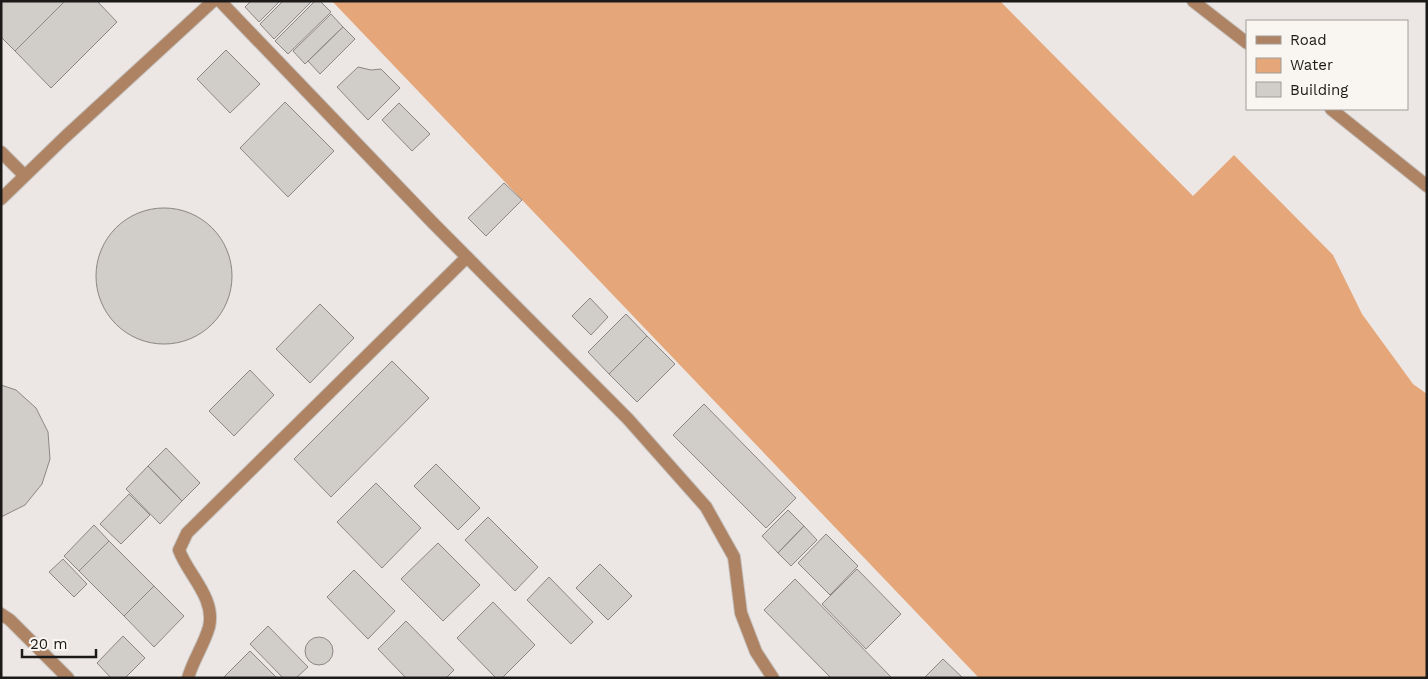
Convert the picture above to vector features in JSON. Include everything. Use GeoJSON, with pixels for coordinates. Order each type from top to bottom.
{"type":"FeatureCollection","features":[{"type":"Feature","properties":{"kind":"lane"},"geometry":{"type":"LineString","coordinates":[[1,199],[24,175],[213,1]]}},
{"type":"Feature","properties":{"kind":"lane"},"geometry":{"type":"LineString","coordinates":[[220,1],[433,223],[628,419],[706,507],[734,557],[741,613],[756,652],[773,678]]}},
{"type":"Feature","properties":{"kind":"lane"},"geometry":{"type":"LineString","coordinates":[[1193,1],[1246,42]]}},
{"type":"Feature","properties":{"kind":"lane"},"geometry":{"type":"LineString","coordinates":[[1332,110],[1427,186]]}},
{"type":"Feature","properties":{"kind":"lane"},"geometry":{"type":"LineString","coordinates":[[1,152],[24,175]]}},
{"type":"Feature","properties":{"kind":"lane"},"geometry":{"type":"LineString","coordinates":[[188,678],[210,625],[209,604],[184,563],[179,550],[187,534],[467,257]]}},
{"type":"Feature","properties":{"kind":"lane"},"geometry":{"type":"LineString","coordinates":[[1,614],[10,620],[68,678]]}},
{"type":"Feature","properties":{"kind":"water"},"geometry":{"type":"Polygon","coordinates":[[[332,1],[1000,1],[1193,196],[1234,155],[1333,255],[1362,314],[1413,384],[1427,394],[1427,678],[979,678],[332,1]]]}},
{"type":"Feature","properties":{"kind":"building"},"geometry":{"type":"Polygon","coordinates":[[[1,1],[65,1],[15,51],[1,37],[1,1]]]}},
{"type":"Feature","properties":{"kind":"building"},"geometry":{"type":"Polygon","coordinates":[[[65,1],[97,1],[117,22],[51,88],[15,51],[65,1]]]}},
{"type":"Feature","properties":{"kind":"building"},"geometry":{"type":"Polygon","coordinates":[[[251,1],[280,1],[259,22],[245,7],[251,1]]]}},
{"type":"Feature","properties":{"kind":"building"},"geometry":{"type":"Polygon","coordinates":[[[283,1],[312,1],[274,39],[260,24],[283,1]]]}},
{"type":"Feature","properties":{"kind":"building"},"geometry":{"type":"Polygon","coordinates":[[[315,1],[320,1],[331,12],[288,54],[275,41],[315,1]]]}},
{"type":"Feature","properties":{"kind":"building"},"geometry":{"type":"Polygon","coordinates":[[[331,14],[343,27],[305,64],[293,51],[331,14]]]}},
{"type":"Feature","properties":{"kind":"building"},"geometry":{"type":"Polygon","coordinates":[[[343,27],[355,39],[320,74],[308,61],[343,27]]]}},
{"type":"Feature","properties":{"kind":"building"},"geometry":{"type":"Polygon","coordinates":[[[226,50],[260,84],[230,113],[197,79],[226,50]]]}},
{"type":"Feature","properties":{"kind":"building"},"geometry":{"type":"Polygon","coordinates":[[[358,67],[371,70],[381,69],[400,88],[368,120],[337,87],[358,67]]]}},
{"type":"Feature","properties":{"kind":"building"},"geometry":{"type":"Polygon","coordinates":[[[285,102],[334,151],[288,197],[240,148],[285,102]]]}},
{"type":"Feature","properties":{"kind":"building"},"geometry":{"type":"Polygon","coordinates":[[[399,103],[430,134],[412,151],[382,120],[399,103]]]}},
{"type":"Feature","properties":{"kind":"building"},"geometry":{"type":"Polygon","coordinates":[[[504,183],[522,200],[486,236],[468,218],[504,183]]]}},
{"type":"Feature","properties":{"kind":"building"},"geometry":{"type":"Polygon","coordinates":[[[164,208],[190,213],[202,219],[212,228],[221,238],[227,250],[232,276],[227,302],[221,314],[212,324],[202,333],[190,339],[164,344],[138,339],[126,333],[116,324],[107,314],[101,302],[96,276],[101,250],[107,238],[116,228],[126,219],[138,213],[164,208]]]}},
{"type":"Feature","properties":{"kind":"building"},"geometry":{"type":"Polygon","coordinates":[[[590,298],[608,317],[591,335],[572,316],[590,298]]]}},
{"type":"Feature","properties":{"kind":"building"},"geometry":{"type":"Polygon","coordinates":[[[320,304],[354,338],[310,383],[276,349],[320,304]]]}},
{"type":"Feature","properties":{"kind":"building"},"geometry":{"type":"Polygon","coordinates":[[[626,314],[647,336],[609,374],[588,352],[626,314]]]}},
{"type":"Feature","properties":{"kind":"building"},"geometry":{"type":"Polygon","coordinates":[[[647,336],[675,364],[637,402],[609,374],[647,336]]]}},
{"type":"Feature","properties":{"kind":"building"},"geometry":{"type":"Polygon","coordinates":[[[392,361],[429,398],[331,497],[294,459],[392,361]]]}},
{"type":"Feature","properties":{"kind":"building"},"geometry":{"type":"Polygon","coordinates":[[[250,370],[274,395],[234,436],[209,411],[250,370]]]}},
{"type":"Feature","properties":{"kind":"building"},"geometry":{"type":"Polygon","coordinates":[[[1,385],[16,390],[36,408],[48,432],[50,459],[42,484],[25,505],[1,517],[1,385]]]}},
{"type":"Feature","properties":{"kind":"building"},"geometry":{"type":"Polygon","coordinates":[[[704,404],[796,498],[766,528],[673,435],[704,404]]]}},
{"type":"Feature","properties":{"kind":"building"},"geometry":{"type":"Polygon","coordinates":[[[166,448],[200,483],[182,501],[148,466],[166,448]]]}},
{"type":"Feature","properties":{"kind":"building"},"geometry":{"type":"Polygon","coordinates":[[[436,464],[480,508],[458,530],[414,486],[436,464]]]}},
{"type":"Feature","properties":{"kind":"building"},"geometry":{"type":"Polygon","coordinates":[[[148,466],[182,501],[160,524],[126,489],[148,466]]]}},
{"type":"Feature","properties":{"kind":"building"},"geometry":{"type":"Polygon","coordinates":[[[376,483],[421,528],[382,568],[337,522],[376,483]]]}},
{"type":"Feature","properties":{"kind":"building"},"geometry":{"type":"Polygon","coordinates":[[[129,494],[150,515],[121,544],[100,524],[129,494]]]}},
{"type":"Feature","properties":{"kind":"building"},"geometry":{"type":"Polygon","coordinates":[[[788,510],[804,526],[778,553],[762,536],[788,510]]]}},
{"type":"Feature","properties":{"kind":"building"},"geometry":{"type":"Polygon","coordinates":[[[488,517],[538,567],[515,591],[465,540],[488,517]]]}},
{"type":"Feature","properties":{"kind":"building"},"geometry":{"type":"Polygon","coordinates":[[[94,525],[109,541],[79,571],[64,556],[94,525]]]}},
{"type":"Feature","properties":{"kind":"building"},"geometry":{"type":"Polygon","coordinates":[[[804,526],[817,540],[791,566],[778,553],[804,526]]]}},
{"type":"Feature","properties":{"kind":"building"},"geometry":{"type":"Polygon","coordinates":[[[826,534],[858,566],[830,595],[798,563],[826,534]]]}},
{"type":"Feature","properties":{"kind":"building"},"geometry":{"type":"Polygon","coordinates":[[[109,541],[154,586],[124,616],[79,571],[109,541]]]}},
{"type":"Feature","properties":{"kind":"building"},"geometry":{"type":"Polygon","coordinates":[[[438,543],[480,585],[443,621],[401,579],[438,543]]]}},
{"type":"Feature","properties":{"kind":"building"},"geometry":{"type":"Polygon","coordinates":[[[63,559],[87,584],[74,597],[49,572],[63,559]]]}},
{"type":"Feature","properties":{"kind":"building"},"geometry":{"type":"Polygon","coordinates":[[[600,564],[632,596],[608,620],[576,588],[600,564]]]}},
{"type":"Feature","properties":{"kind":"building"},"geometry":{"type":"Polygon","coordinates":[[[857,569],[901,614],[866,649],[822,604],[857,569]]]}},
{"type":"Feature","properties":{"kind":"building"},"geometry":{"type":"Polygon","coordinates":[[[354,570],[395,611],[368,639],[327,597],[354,570]]]}},
{"type":"Feature","properties":{"kind":"building"},"geometry":{"type":"Polygon","coordinates":[[[549,577],[593,622],[571,644],[527,600],[549,577]]]}},
{"type":"Feature","properties":{"kind":"building"},"geometry":{"type":"Polygon","coordinates":[[[795,579],[890,678],[831,678],[764,610],[795,579]]]}},
{"type":"Feature","properties":{"kind":"building"},"geometry":{"type":"Polygon","coordinates":[[[154,586],[184,616],[154,647],[124,616],[154,586]]]}},
{"type":"Feature","properties":{"kind":"building"},"geometry":{"type":"Polygon","coordinates":[[[493,602],[535,645],[502,678],[496,678],[457,638],[493,602]]]}},
{"type":"Feature","properties":{"kind":"building"},"geometry":{"type":"Polygon","coordinates":[[[406,621],[454,670],[446,678],[406,678],[378,649],[406,621]]]}},
{"type":"Feature","properties":{"kind":"building"},"geometry":{"type":"Polygon","coordinates":[[[268,626],[308,667],[296,678],[283,678],[250,644],[268,626]]]}},
{"type":"Feature","properties":{"kind":"building"},"geometry":{"type":"Polygon","coordinates":[[[123,636],[145,658],[125,678],[111,678],[97,663],[123,636]]]}},
{"type":"Feature","properties":{"kind":"building"},"geometry":{"type":"Polygon","coordinates":[[[319,637],[329,641],[333,651],[329,661],[319,665],[309,661],[305,651],[309,641],[319,637]]]}},
{"type":"Feature","properties":{"kind":"building"},"geometry":{"type":"Polygon","coordinates":[[[250,651],[277,678],[223,678],[250,651]]]}},
{"type":"Feature","properties":{"kind":"building"},"geometry":{"type":"Polygon","coordinates":[[[943,659],[963,678],[924,678],[943,659]]]}}]}
